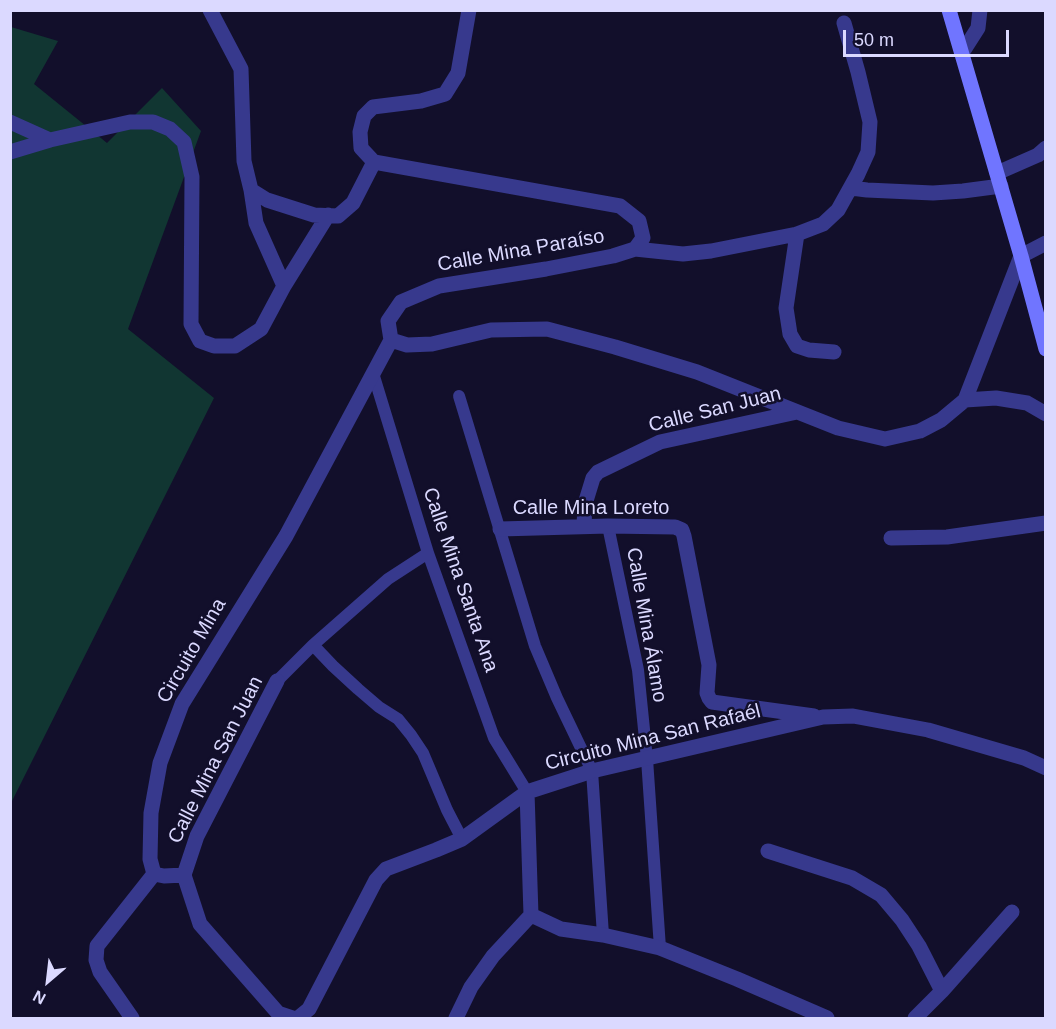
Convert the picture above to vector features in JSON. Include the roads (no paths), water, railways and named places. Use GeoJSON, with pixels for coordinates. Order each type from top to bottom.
{"type":"FeatureCollection","features":[{"type":"Feature","properties":{"kind":"main road"},"geometry":{"type":"LineString","coordinates":[[949,10],[1046,349]]}},
{"type":"Feature","properties":{"kind":"street"},"geometry":{"type":"LineString","coordinates":[[210,10],[241,69],[244,161],[256,223],[284,286]]}},
{"type":"Feature","properties":{"kind":"street"},"geometry":{"type":"LineString","coordinates":[[250,190],[267,200],[314,215],[338,216],[353,203],[374,162],[361,148],[360,132],[364,116],[373,107],[422,101],[445,94],[458,73],[469,10]]}},
{"type":"Feature","properties":{"kind":"street"},"geometry":{"type":"LineString","coordinates":[[962,53],[978,28],[980,10]]}},
{"type":"Feature","properties":{"kind":"street"},"geometry":{"type":"LineString","coordinates":[[635,249],[683,254],[711,251],[797,234],[823,224],[838,210],[868,152],[870,122],[844,23]]}},
{"type":"Feature","properties":{"kind":"street"},"geometry":{"type":"LineString","coordinates":[[10,122],[50,140]]}},
{"type":"Feature","properties":{"kind":"street"},"geometry":{"type":"LineString","coordinates":[[10,152],[50,140],[130,122],[153,122],[170,129],[184,142],[192,177],[191,324],[200,341],[214,346],[235,346],[261,328],[328,215]]}},
{"type":"Feature","properties":{"kind":"street"},"geometry":{"type":"LineString","coordinates":[[851,188],[933,193],[963,191],[999,179],[1046,148]]}},
{"type":"Feature","properties":{"kind":"street","name":"Calle Mina Paraíso"},"geometry":{"type":"LineString","coordinates":[[374,162],[620,206],[639,221],[643,237],[635,249],[614,256],[439,286],[401,302],[388,321],[391,340]]}},
{"type":"Feature","properties":{"kind":"street"},"geometry":{"type":"LineString","coordinates":[[797,234],[786,308],[790,333],[797,346],[808,350],[834,352]]}},
{"type":"Feature","properties":{"kind":"street"},"geometry":{"type":"LineString","coordinates":[[391,340],[407,345],[432,344],[491,330],[547,329],[615,346],[697,372],[838,428],[885,439],[920,431],[941,420],[965,400],[1021,256],[1046,243]]}},
{"type":"Feature","properties":{"kind":"street","name":"Circuito Mina"},"geometry":{"type":"LineString","coordinates":[[154,874],[150,859],[151,813],[160,763],[183,704],[286,536],[391,340]]}},
{"type":"Feature","properties":{"kind":"street"},"geometry":{"type":"LineString","coordinates":[[965,400],[996,398],[1027,403],[1046,414]]}},
{"type":"Feature","properties":{"kind":"street","name":"Calle San Juan"},"geometry":{"type":"LineString","coordinates":[[584,526],[585,504],[593,478],[598,472],[660,442],[797,412]]}},
{"type":"Feature","properties":{"kind":"street"},"geometry":{"type":"LineString","coordinates":[[891,538],[947,537],[1046,523]]}},
{"type":"Feature","properties":{"kind":"street","name":"Calle Mina Loreto"},"geometry":{"type":"LineString","coordinates":[[500,529],[608,525],[675,527],[682,530],[709,665],[707,693],[712,702],[823,717]]}},
{"type":"Feature","properties":{"kind":"street","name":"Calle Mina San Juan"},"geometry":{"type":"LineString","coordinates":[[184,875],[197,836],[277,681]]}},
{"type":"Feature","properties":{"kind":"street","name":"Circuito Mina San Rafaél"},"geometry":{"type":"LineString","coordinates":[[298,1018],[309,1009],[381,874],[387,869],[462,839],[527,792],[592,771],[823,717],[853,716],[928,730],[1024,758],[1046,768]]}},
{"type":"Feature","properties":{"kind":"street"},"geometry":{"type":"LineString","coordinates":[[456,1018],[471,987],[493,956],[531,915],[527,792]]}},
{"type":"Feature","properties":{"kind":"street"},"geometry":{"type":"LineString","coordinates":[[768,851],[852,878],[880,895],[902,920],[919,946],[942,991]]}},
{"type":"Feature","properties":{"kind":"street"},"geometry":{"type":"LineString","coordinates":[[132,1018],[100,972],[96,960],[97,946],[154,874],[184,875],[200,924],[278,1013],[293,1018]]}},
{"type":"Feature","properties":{"kind":"street"},"geometry":{"type":"LineString","coordinates":[[915,1018],[1012,912]]}},
{"type":"Feature","properties":{"kind":"street"},"geometry":{"type":"LineString","coordinates":[[531,915],[561,929],[603,935],[660,948],[827,1018]]}},
{"type":"Feature","properties":{"kind":"lane","name":"Calle Mina Santa Ana"},"geometry":{"type":"LineString","coordinates":[[373,373],[428,553],[494,738],[527,792]]}},
{"type":"Feature","properties":{"kind":"lane"},"geometry":{"type":"LineString","coordinates":[[459,396],[536,645],[556,698],[592,771],[603,935]]}},
{"type":"Feature","properties":{"kind":"lane","name":"Calle Mina Álamo"},"geometry":{"type":"LineString","coordinates":[[608,525],[638,670],[647,759],[660,948]]}},
{"type":"Feature","properties":{"kind":"lane","name":"Calle Mina San Juan"},"geometry":{"type":"LineString","coordinates":[[277,681],[313,645],[388,579],[428,553]]}},
{"type":"Feature","properties":{"kind":"lane"},"geometry":{"type":"LineString","coordinates":[[313,645],[358,689],[398,719],[411,735],[423,753],[462,839]]}}]}
